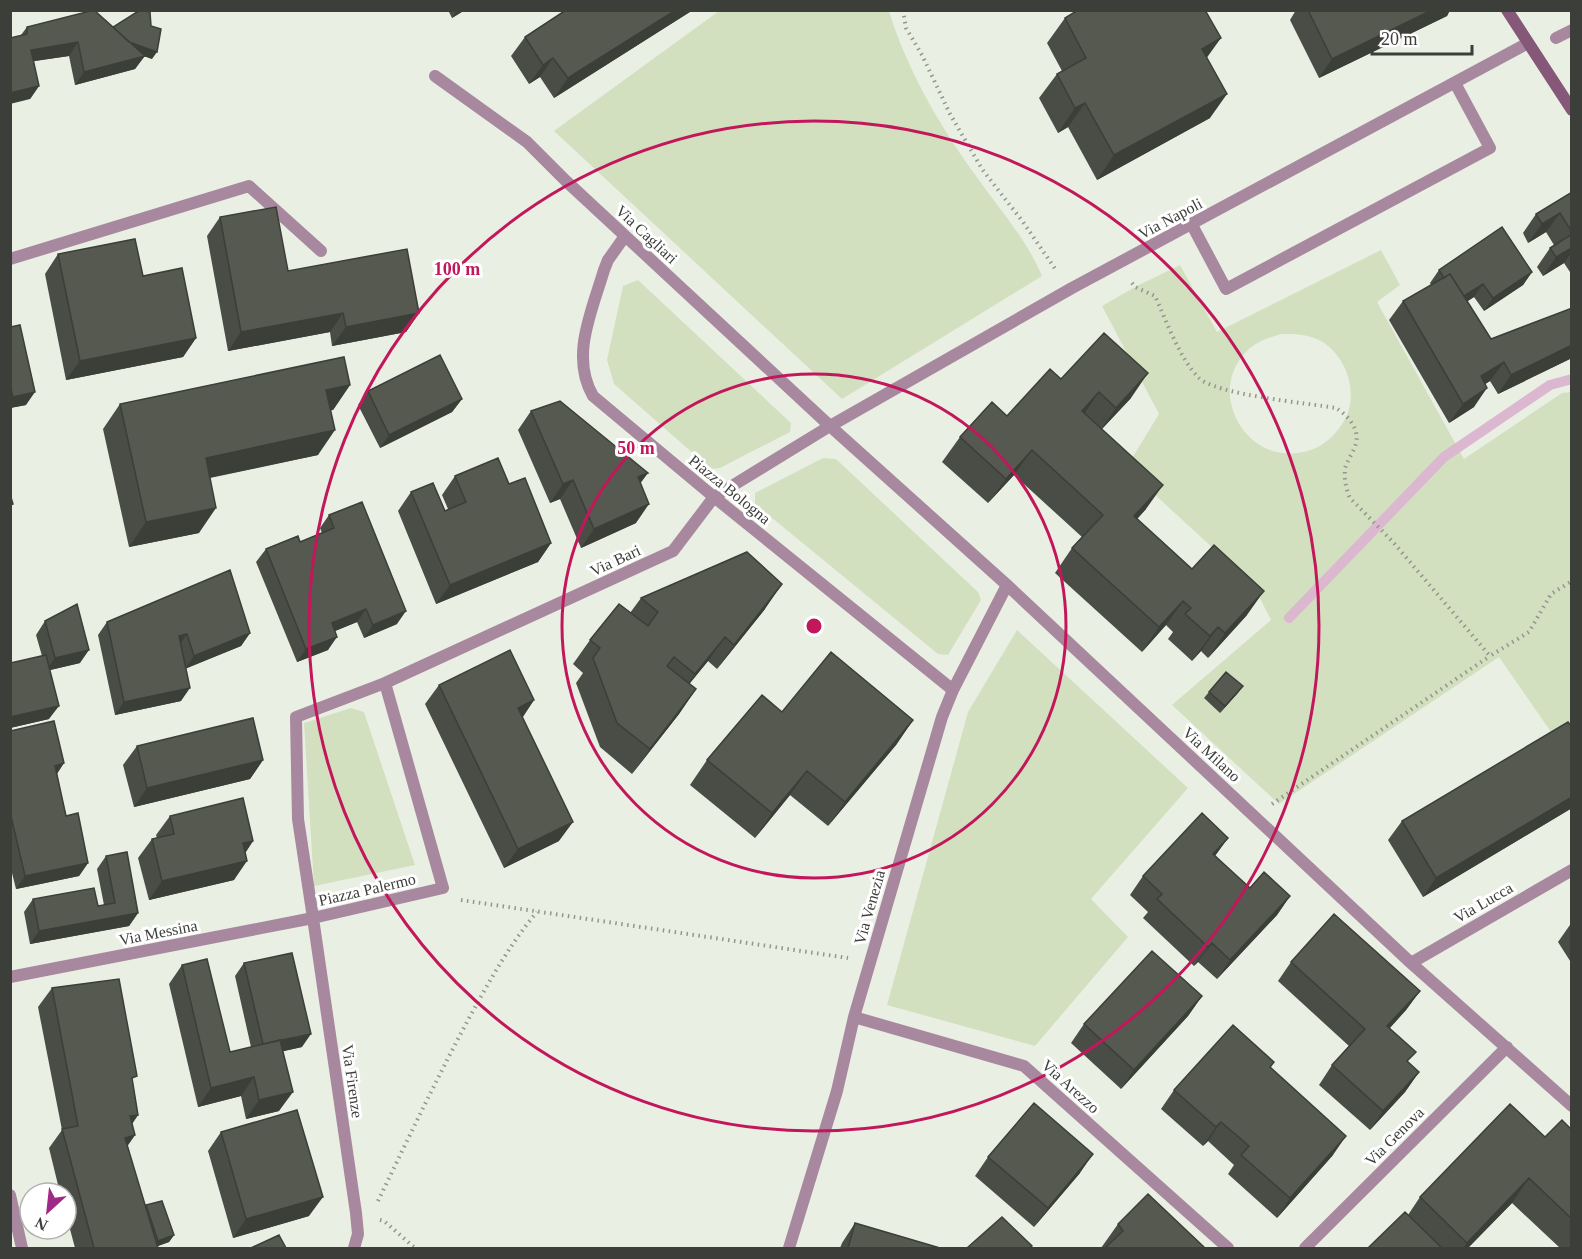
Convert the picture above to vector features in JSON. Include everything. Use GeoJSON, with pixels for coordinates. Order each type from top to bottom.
{"type":"FeatureCollection","features":[{"type":"Feature","properties":{"kind":"main road"},"geometry":{"type":"LineString","coordinates":[[1507,10],[1572,110]]}},
{"type":"Feature","properties":{"kind":"street"},"geometry":{"type":"LineString","coordinates":[[1556,38],[1572,30]]}},
{"type":"Feature","properties":{"kind":"street","name":"Via Napoli"},"geometry":{"type":"LineString","coordinates":[[830,426],[1072,288],[1528,43]]}},
{"type":"Feature","properties":{"kind":"street","name":"Via Cagliari"},"geometry":{"type":"LineString","coordinates":[[435,76],[527,142],[830,426]]}},
{"type":"Feature","properties":{"kind":"street"},"geometry":{"type":"LineString","coordinates":[[1192,225],[1226,289],[1490,148],[1455,83]]}},
{"type":"Feature","properties":{"kind":"street"},"geometry":{"type":"LineString","coordinates":[[10,259],[249,186],[321,250]]}},
{"type":"Feature","properties":{"kind":"street","name":"Piazza Bologna"},"geometry":{"type":"LineString","coordinates":[[625,236],[608,260],[604,270],[582,349],[586,384],[593,396],[953,690]]}},
{"type":"Feature","properties":{"kind":"street","name":"Via Bari"},"geometry":{"type":"LineString","coordinates":[[385,683],[673,551],[714,497],[830,426]]}},
{"type":"Feature","properties":{"kind":"street","name":"Via Milano"},"geometry":{"type":"LineString","coordinates":[[830,426],[1007,585],[1411,963],[1572,1106]]}},
{"type":"Feature","properties":{"kind":"street","name":"Via Venezia"},"geometry":{"type":"LineString","coordinates":[[789,1248],[837,1091],[854,1017],[942,717],[953,690],[1007,585]]}},
{"type":"Feature","properties":{"kind":"street","name":"Piazza Palermo"},"geometry":{"type":"LineString","coordinates":[[385,683],[443,888],[313,918],[298,819],[296,717],[385,683]]}},
{"type":"Feature","properties":{"kind":"street","name":"Via Lucca"},"geometry":{"type":"LineString","coordinates":[[1411,963],[1572,870]]}},
{"type":"Feature","properties":{"kind":"street","name":"Via Messina"},"geometry":{"type":"LineString","coordinates":[[10,977],[313,918]]}},
{"type":"Feature","properties":{"kind":"street","name":"Via Firenze"},"geometry":{"type":"LineString","coordinates":[[313,918],[356,1213],[358,1234],[354,1248]]}},
{"type":"Feature","properties":{"kind":"street","name":"Via Arezzo"},"geometry":{"type":"LineString","coordinates":[[854,1017],[1024,1066],[1228,1248]]}},
{"type":"Feature","properties":{"kind":"street","name":"Via Genova"},"geometry":{"type":"LineString","coordinates":[[1305,1248],[1507,1047]]}},
{"type":"Feature","properties":{"kind":"street"},"geometry":{"type":"LineString","coordinates":[[10,1195],[22,1248]]}},
{"type":"Feature","properties":{"kind":"path"},"geometry":{"type":"LineString","coordinates":[[903,10],[906,28],[982,169],[1061,275]]}},
{"type":"Feature","properties":{"kind":"path"},"geometry":{"type":"LineString","coordinates":[[1129,278],[1135,287],[1155,296],[1186,360],[1202,382],[1229,391],[1336,408],[1347,415],[1357,435],[1346,467],[1346,488],[1350,498],[1393,542],[1490,656]]}},
{"type":"Feature","properties":{"kind":"path"},"geometry":{"type":"LineString","coordinates":[[1254,816],[1529,632],[1551,594],[1572,581]]}},
{"type":"Feature","properties":{"kind":"path"},"geometry":{"type":"LineString","coordinates":[[443,888],[457,899],[871,961]]}},
{"type":"Feature","properties":{"kind":"path"},"geometry":{"type":"LineString","coordinates":[[375,1208],[483,993],[520,933],[537,912]]}},
{"type":"Feature","properties":{"kind":"path"},"geometry":{"type":"LineString","coordinates":[[356,1213],[384,1221],[415,1248]]}},
{"type":"Feature","properties":{"kind":"green space"},"geometry":{"type":"Polygon","coordinates":[[[719,11],[889,11],[913,73],[935,113],[971,169],[1027,247],[1042,276],[842,399],[554,131],[719,11]]]}},
{"type":"Feature","properties":{"kind":"green space"},"geometry":{"type":"Polygon","coordinates":[[[1381,250],[1400,285],[1377,302],[1464,459],[1562,393],[1571,392],[1571,761],[1499,657],[1279,804],[1172,705],[1271,620],[1253,585],[1126,468],[1159,414],[1102,306],[1180,265],[1217,332],[1381,250]],[[1281,334],[1262,341],[1245,353],[1234,369],[1230,386],[1231,404],[1237,421],[1261,446],[1278,452],[1305,452],[1324,443],[1344,421],[1351,400],[1348,377],[1338,357],[1321,341],[1301,335],[1281,334]]]}},
{"type":"Feature","properties":{"kind":"green space"},"geometry":{"type":"Polygon","coordinates":[[[638,280],[791,423],[790,432],[720,468],[711,469],[614,384],[607,360],[623,286],[638,280]]]}},
{"type":"Feature","properties":{"kind":"green space"},"geometry":{"type":"Polygon","coordinates":[[[823,458],[836,459],[978,592],[981,600],[948,655],[938,654],[755,504],[755,493],[823,458]]]}},
{"type":"Feature","properties":{"kind":"green space"},"geometry":{"type":"Polygon","coordinates":[[[1017,630],[1188,788],[1091,899],[1128,937],[1035,1046],[887,1005],[968,712],[1017,630]]]}},
{"type":"Feature","properties":{"kind":"green space"},"geometry":{"type":"Polygon","coordinates":[[[351,708],[364,712],[415,865],[314,886],[304,723],[351,708]]]}},
{"type":"Feature","properties":{"kind":"building"},"geometry":{"type":"Polygon","coordinates":[[[94,10],[145,56],[84,72],[78,42],[31,50],[39,86],[10,93],[10,38],[27,34],[27,27],[94,10]]]}},
{"type":"Feature","properties":{"kind":"building"},"geometry":{"type":"Polygon","coordinates":[[[140,10],[150,12],[151,26],[161,29],[157,52],[129,42],[113,27],[140,10]]]}},
{"type":"Feature","properties":{"kind":"building"},"geometry":{"type":"Polygon","coordinates":[[[566,10],[676,10],[568,78],[553,58],[543,65],[525,37],[566,10]]]}},
{"type":"Feature","properties":{"kind":"building"},"geometry":{"type":"Polygon","coordinates":[[[1078,10],[1205,10],[1221,38],[1202,49],[1227,94],[1114,155],[1085,103],[1075,108],[1057,74],[1086,58],[1065,18],[1078,10]]]}},
{"type":"Feature","properties":{"kind":"building"},"geometry":{"type":"Polygon","coordinates":[[[1308,10],[1432,10],[1332,59],[1308,10]]]}},
{"type":"Feature","properties":{"kind":"building"},"geometry":{"type":"Polygon","coordinates":[[[1572,192],[1572,232],[1560,213],[1542,224],[1536,214],[1572,192]]]}},
{"type":"Feature","properties":{"kind":"building"},"geometry":{"type":"Polygon","coordinates":[[[276,207],[288,271],[407,249],[419,313],[346,327],[343,313],[241,332],[220,217],[276,207]]]}},
{"type":"Feature","properties":{"kind":"building"},"geometry":{"type":"Polygon","coordinates":[[[1502,227],[1532,272],[1493,298],[1483,284],[1464,296],[1450,274],[1444,278],[1439,270],[1502,227]]]}},
{"type":"Feature","properties":{"kind":"building"},"geometry":{"type":"Polygon","coordinates":[[[1572,234],[1572,248],[1556,257],[1550,248],[1572,234]]]}},
{"type":"Feature","properties":{"kind":"building"},"geometry":{"type":"Polygon","coordinates":[[[135,239],[143,276],[182,268],[196,338],[80,361],[58,254],[135,239]]]}},
{"type":"Feature","properties":{"kind":"building"},"geometry":{"type":"Polygon","coordinates":[[[1450,274],[1491,339],[1572,308],[1572,345],[1511,375],[1504,362],[1481,376],[1487,388],[1463,404],[1403,301],[1450,274]]]}},
{"type":"Feature","properties":{"kind":"building"},"geometry":{"type":"Polygon","coordinates":[[[20,325],[35,392],[13,397],[10,385],[10,327],[20,325]]]}},
{"type":"Feature","properties":{"kind":"building"},"geometry":{"type":"Polygon","coordinates":[[[1104,333],[1148,373],[1116,408],[1099,392],[1082,411],[1163,485],[1134,516],[1192,569],[1214,545],[1264,591],[1225,633],[1218,627],[1210,636],[1185,614],[1191,608],[1183,601],[1159,627],[1072,548],[1103,515],[1032,450],[1006,479],[960,437],[992,402],[1007,416],[1050,369],[1061,379],[1104,333]]]}},
{"type":"Feature","properties":{"kind":"building"},"geometry":{"type":"Polygon","coordinates":[[[440,355],[462,399],[389,435],[368,391],[440,355]]]}},
{"type":"Feature","properties":{"kind":"building"},"geometry":{"type":"Polygon","coordinates":[[[344,357],[350,385],[326,390],[335,430],[206,458],[216,508],[146,522],[120,404],[344,357]]]}},
{"type":"Feature","properties":{"kind":"building"},"geometry":{"type":"Polygon","coordinates":[[[560,401],[648,473],[638,477],[649,504],[594,529],[573,480],[563,484],[531,411],[560,401]]]}},
{"type":"Feature","properties":{"kind":"building"},"geometry":{"type":"Polygon","coordinates":[[[498,458],[509,484],[525,478],[551,543],[450,585],[411,492],[433,483],[445,511],[466,502],[455,476],[498,458]]]}},
{"type":"Feature","properties":{"kind":"building"},"geometry":{"type":"Polygon","coordinates":[[[362,502],[406,611],[373,625],[366,609],[332,623],[337,637],[306,649],[266,549],[298,536],[300,542],[334,528],[329,515],[362,502]]]}},
{"type":"Feature","properties":{"kind":"building"},"geometry":{"type":"Polygon","coordinates":[[[747,552],[782,584],[734,645],[725,637],[695,674],[674,657],[667,666],[696,689],[650,749],[617,723],[593,658],[600,648],[590,640],[619,604],[648,626],[658,612],[641,598],[747,552]]]}},
{"type":"Feature","properties":{"kind":"building"},"geometry":{"type":"Polygon","coordinates":[[[230,570],[250,633],[194,656],[187,634],[179,636],[190,688],[124,702],[107,622],[230,570]]]}},
{"type":"Feature","properties":{"kind":"building"},"geometry":{"type":"Polygon","coordinates":[[[77,604],[89,650],[55,658],[45,621],[77,604]]]}},
{"type":"Feature","properties":{"kind":"building"},"geometry":{"type":"Polygon","coordinates":[[[510,650],[534,700],[518,708],[573,822],[518,849],[439,685],[510,650]]]}},
{"type":"Feature","properties":{"kind":"building"},"geometry":{"type":"Polygon","coordinates":[[[831,652],[913,720],[845,802],[807,771],[772,813],[707,760],[762,695],[782,712],[831,652]]]}},
{"type":"Feature","properties":{"kind":"building"},"geometry":{"type":"Polygon","coordinates":[[[46,655],[59,706],[10,717],[10,663],[46,655]]]}},
{"type":"Feature","properties":{"kind":"building"},"geometry":{"type":"Polygon","coordinates":[[[1226,672],[1243,686],[1225,706],[1209,692],[1226,672]]]}},
{"type":"Feature","properties":{"kind":"building"},"geometry":{"type":"Polygon","coordinates":[[[253,718],[263,760],[147,788],[137,746],[253,718]]]}},
{"type":"Feature","properties":{"kind":"building"},"geometry":{"type":"Polygon","coordinates":[[[54,721],[64,763],[55,766],[66,816],[78,813],[88,863],[25,876],[10,812],[10,731],[54,721]]]}},
{"type":"Feature","properties":{"kind":"building"},"geometry":{"type":"Polygon","coordinates":[[[1568,722],[1572,727],[1572,797],[1436,878],[1402,821],[1568,722]]]}},
{"type":"Feature","properties":{"kind":"building"},"geometry":{"type":"Polygon","coordinates":[[[243,798],[253,841],[243,843],[247,861],[162,881],[152,839],[174,834],[170,816],[243,798]]]}},
{"type":"Feature","properties":{"kind":"building"},"geometry":{"type":"Polygon","coordinates":[[[1202,813],[1228,838],[1213,854],[1250,888],[1264,872],[1290,896],[1230,960],[1212,943],[1208,947],[1157,899],[1162,894],[1143,876],[1202,813]]]}},
{"type":"Feature","properties":{"kind":"building"},"geometry":{"type":"Polygon","coordinates":[[[127,852],[138,913],[39,931],[33,899],[94,888],[98,906],[115,903],[106,856],[127,852]]]}},
{"type":"Feature","properties":{"kind":"building"},"geometry":{"type":"Polygon","coordinates":[[[1334,914],[1420,991],[1387,1026],[1416,1052],[1407,1061],[1419,1072],[1383,1111],[1332,1065],[1365,1029],[1291,962],[1334,914]]]}},
{"type":"Feature","properties":{"kind":"building"},"geometry":{"type":"Polygon","coordinates":[[[1152,951],[1202,996],[1134,1070],[1084,1024],[1152,951]]]}},
{"type":"Feature","properties":{"kind":"building"},"geometry":{"type":"Polygon","coordinates":[[[292,953],[311,1034],[263,1044],[244,963],[292,953]]]}},
{"type":"Feature","properties":{"kind":"building"},"geometry":{"type":"Polygon","coordinates":[[[207,959],[230,1052],[280,1040],[293,1092],[259,1100],[254,1077],[211,1088],[182,965],[207,959]]]}},
{"type":"Feature","properties":{"kind":"building"},"geometry":{"type":"Polygon","coordinates":[[[119,979],[137,1076],[132,1078],[138,1115],[130,1116],[135,1135],[125,1138],[158,1248],[94,1248],[78,1181],[76,1181],[62,1129],[78,1126],[52,988],[119,979]]]}},
{"type":"Feature","properties":{"kind":"building"},"geometry":{"type":"Polygon","coordinates":[[[1233,1025],[1274,1062],[1270,1067],[1346,1136],[1290,1198],[1241,1155],[1249,1146],[1221,1122],[1216,1127],[1174,1090],[1233,1025]]]}},
{"type":"Feature","properties":{"kind":"building"},"geometry":{"type":"Polygon","coordinates":[[[1034,1103],[1093,1154],[1048,1208],[988,1157],[1034,1103]]]}},
{"type":"Feature","properties":{"kind":"building"},"geometry":{"type":"Polygon","coordinates":[[[1510,1104],[1545,1137],[1562,1120],[1572,1130],[1572,1219],[1529,1178],[1467,1243],[1420,1197],[1510,1104]]]}},
{"type":"Feature","properties":{"kind":"building"},"geometry":{"type":"Polygon","coordinates":[[[297,1110],[323,1197],[246,1219],[221,1132],[297,1110]]]}},
{"type":"Feature","properties":{"kind":"building"},"geometry":{"type":"Polygon","coordinates":[[[1148,1194],[1205,1248],[1105,1248],[1123,1231],[1118,1224],[1148,1194]]]}},
{"type":"Feature","properties":{"kind":"building"},"geometry":{"type":"Polygon","coordinates":[[[162,1201],[174,1235],[158,1241],[146,1205],[162,1201]]]}},
{"type":"Feature","properties":{"kind":"building"},"geometry":{"type":"Polygon","coordinates":[[[1405,1212],[1442,1248],[1368,1248],[1405,1212]]]}},
{"type":"Feature","properties":{"kind":"building"},"geometry":{"type":"Polygon","coordinates":[[[1002,1217],[1032,1246],[1029,1248],[967,1248],[1002,1217]]]}},
{"type":"Feature","properties":{"kind":"building"},"geometry":{"type":"Polygon","coordinates":[[[855,1223],[940,1248],[848,1248],[855,1223]]]}},
{"type":"Feature","properties":{"kind":"building"},"geometry":{"type":"Polygon","coordinates":[[[279,1235],[286,1248],[251,1248],[279,1235]]]}},
{"type":"Feature","properties":{"kind":"waterway"},"geometry":{"type":"LineString","coordinates":[[1289,618],[1444,457],[1550,385],[1572,379]]}}]}
